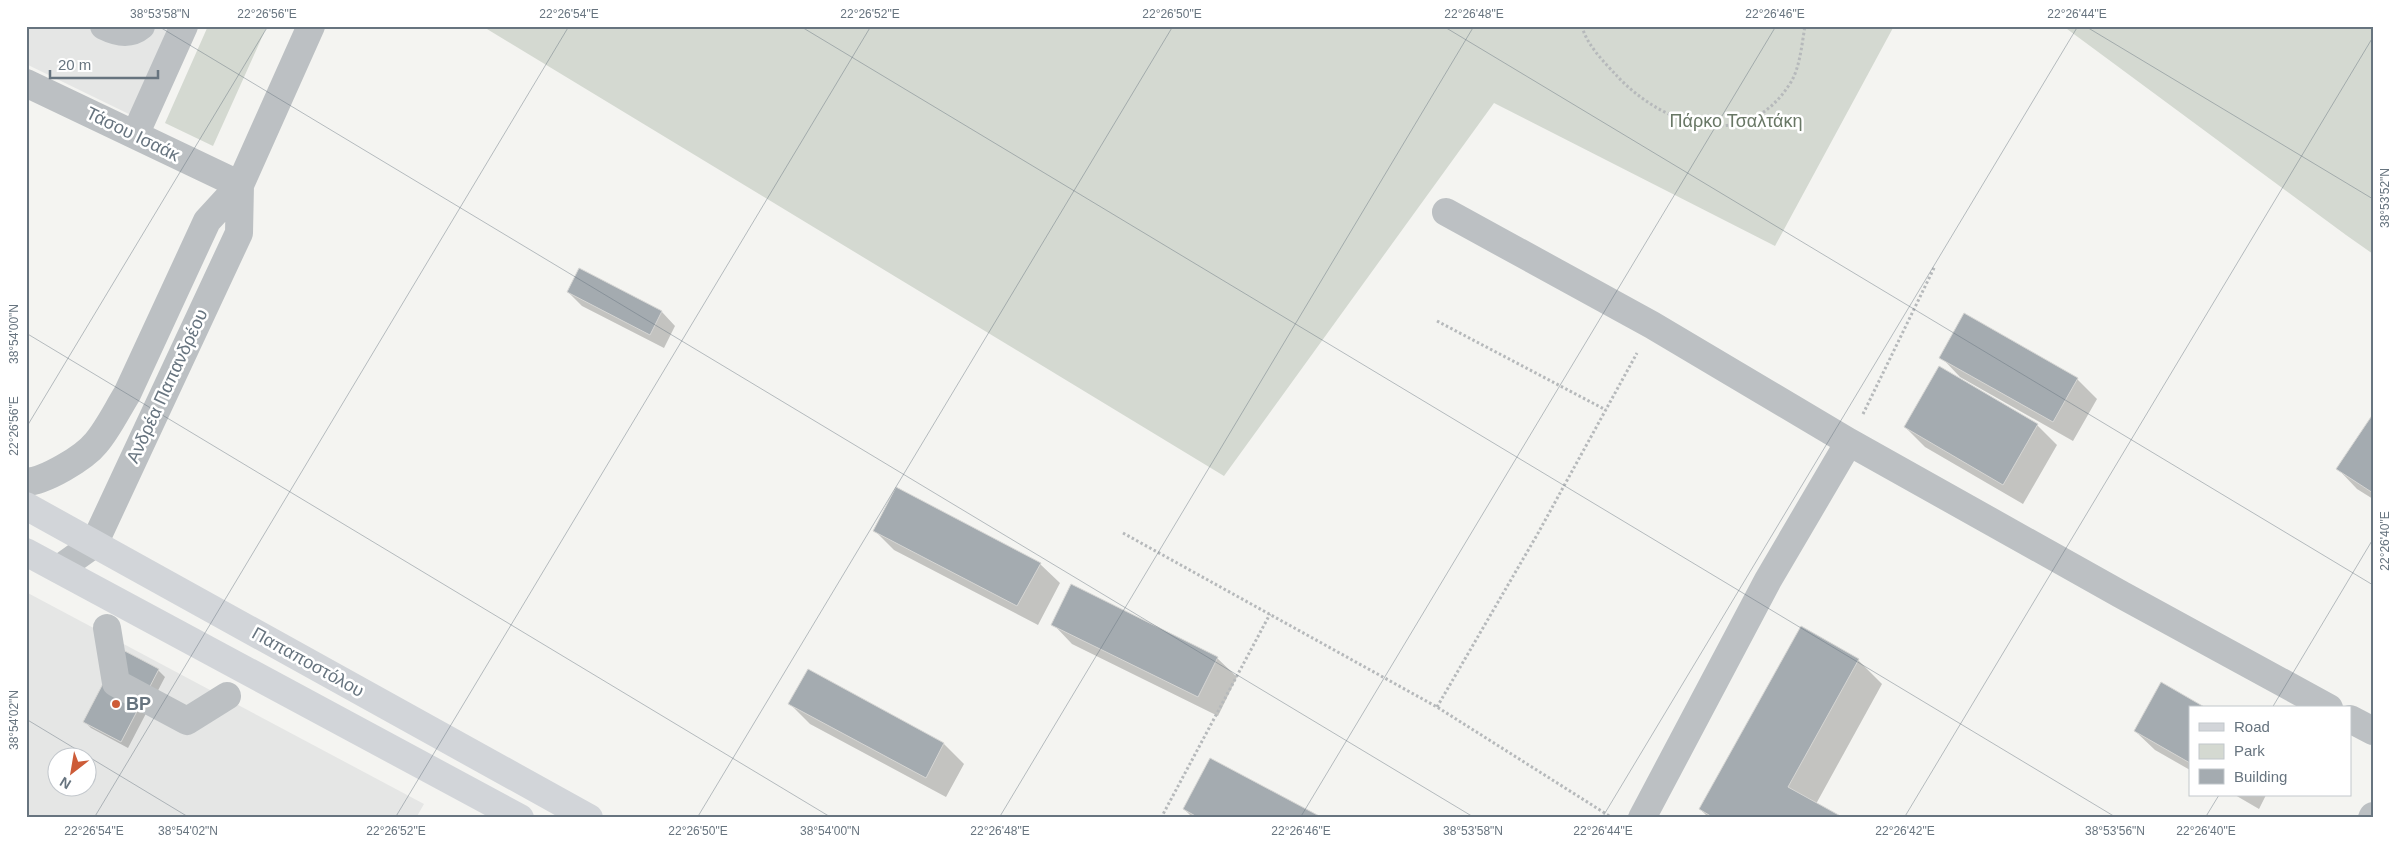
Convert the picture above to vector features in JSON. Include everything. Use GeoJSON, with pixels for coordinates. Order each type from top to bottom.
{"type":"FeatureCollection","features":[{"type":"Feature","properties":{"kind":"main road","name":"Παπαποστόλου"},"geometry":{"type":"LineString","coordinates":[[26,506],[589,818]]}},
{"type":"Feature","properties":{"kind":"main road","name":"Παπαποστόλου"},"geometry":{"type":"LineString","coordinates":[[26,552],[504,814]]}},
{"type":"Feature","properties":{"kind":"main road"},"geometry":{"type":"LineString","coordinates":[[504,814],[514,776]]}},
{"type":"Feature","properties":{"kind":"street"},"geometry":{"type":"LineString","coordinates":[[104,26],[117,32],[135,31],[141,26]]}},
{"type":"Feature","properties":{"kind":"street"},"geometry":{"type":"LineString","coordinates":[[135,135],[184,26]]}},
{"type":"Feature","properties":{"kind":"street","name":"Ανδρέα Παπανδρέου"},"geometry":{"type":"LineString","coordinates":[[26,482],[52,476],[95,445],[127,394],[207,221],[240,185],[310,26]]}},
{"type":"Feature","properties":{"kind":"street","name":"Τάσου Ισαάκ"},"geometry":{"type":"LineString","coordinates":[[26,83],[240,185]]}},
{"type":"Feature","properties":{"kind":"street","name":"Ανδρέα Παπανδρέου"},"geometry":{"type":"LineString","coordinates":[[59,569],[94,544],[239,233],[240,185]]}},
{"type":"Feature","properties":{"kind":"street"},"geometry":{"type":"LineString","coordinates":[[1446,212],[1652,325],[1849,442],[2114,591],[2326,706]]}},
{"type":"Feature","properties":{"kind":"street"},"geometry":{"type":"LineString","coordinates":[[1642,818],[1768,580],[1849,442]]}},
{"type":"Feature","properties":{"kind":"street"},"geometry":{"type":"LineString","coordinates":[[107,628],[116,683],[187,721],[227,696]]}},
{"type":"Feature","properties":{"kind":"street"},"geometry":{"type":"LineString","coordinates":[[2352,720],[2373,731]]}},
{"type":"Feature","properties":{"kind":"path"},"geometry":{"type":"LineString","coordinates":[[1582,26],[1584,35],[1609,68],[1631,91],[1648,104],[1673,118],[1690,122],[1731,125],[1752,120],[1774,104],[1792,80],[1804,26]]}},
{"type":"Feature","properties":{"kind":"path"},"geometry":{"type":"LineString","coordinates":[[1849,442],[1935,266]]}},
{"type":"Feature","properties":{"kind":"path"},"geometry":{"type":"LineString","coordinates":[[1437,321],[1606,410]]}},
{"type":"Feature","properties":{"kind":"path"},"geometry":{"type":"LineString","coordinates":[[1438,707],[1652,325]]}},
{"type":"Feature","properties":{"kind":"path"},"geometry":{"type":"LineString","coordinates":[[1123,533],[1438,707],[1612,818]]}},
{"type":"Feature","properties":{"kind":"path"},"geometry":{"type":"LineString","coordinates":[[1161,818],[1270,614]]}},
{"type":"Feature","properties":{"kind":"shaded area"},"geometry":{"type":"Polygon","coordinates":[[[26,26],[174,26],[133,116],[26,64],[26,26]]]}},
{"type":"Feature","properties":{"kind":"shaded area"},"geometry":{"type":"Polygon","coordinates":[[[26,592],[424,804],[416,818],[26,818],[26,592]]]}},
{"type":"Feature","properties":{"kind":"green space"},"geometry":{"type":"Polygon","coordinates":[[[208,26],[267,26],[213,146],[165,123],[208,26]]]}},
{"type":"Feature","properties":{"kind":"green space","name":"Πάρκο Τσαλτάκη"},"geometry":{"type":"Polygon","coordinates":[[[482,26],[1894,26],[1775,246],[1494,103],[1224,476],[482,26]]]}},
{"type":"Feature","properties":{"kind":"green space"},"geometry":{"type":"Polygon","coordinates":[[[2063,26],[2373,26],[2373,254],[2346,235],[2063,26]]]}},
{"type":"Feature","properties":{"kind":"building"},"geometry":{"type":"Polygon","coordinates":[[[579,268],[662,311],[650,335],[567,292],[579,268]]]}},
{"type":"Feature","properties":{"kind":"building"},"geometry":{"type":"Polygon","coordinates":[[[1964,313],[2078,378],[2053,422],[1939,358],[1964,313]]]}},
{"type":"Feature","properties":{"kind":"building"},"geometry":{"type":"Polygon","coordinates":[[[1939,366],[2038,424],[2003,485],[1904,427],[1939,366]]]}},
{"type":"Feature","properties":{"kind":"building"},"geometry":{"type":"Polygon","coordinates":[[[2373,414],[2373,493],[2336,469],[2373,414]]]}},
{"type":"Feature","properties":{"kind":"building"},"geometry":{"type":"Polygon","coordinates":[[[896,487],[1041,563],[1017,606],[873,531],[896,487]]]}},
{"type":"Feature","properties":{"kind":"building"},"geometry":{"type":"Polygon","coordinates":[[[1071,584],[1218,657],[1198,697],[1051,625],[1071,584]]]}},
{"type":"Feature","properties":{"kind":"building"},"geometry":{"type":"Polygon","coordinates":[[[1801,626],[1859,659],[1788,787],[1844,818],[1714,818],[1699,809],[1801,626]]]}},
{"type":"Feature","properties":{"kind":"building"},"geometry":{"type":"Polygon","coordinates":[[[121,649],[159,669],[121,742],[83,722],[121,649]]]}},
{"type":"Feature","properties":{"kind":"building"},"geometry":{"type":"Polygon","coordinates":[[[808,669],[944,743],[926,778],[788,704],[808,669]]]}},
{"type":"Feature","properties":{"kind":"building"},"geometry":{"type":"Polygon","coordinates":[[[2161,682],[2203,706],[2189,706],[2189,762],[2134,731],[2161,682]]]}},
{"type":"Feature","properties":{"kind":"building"},"geometry":{"type":"Polygon","coordinates":[[[1210,758],[1323,818],[1199,818],[1183,809],[1210,758]]]}},
{"type":"Feature","properties":{"kind":"place","name":"BP"},"geometry":{"type":"Point","coordinates":[116,704]}}]}
